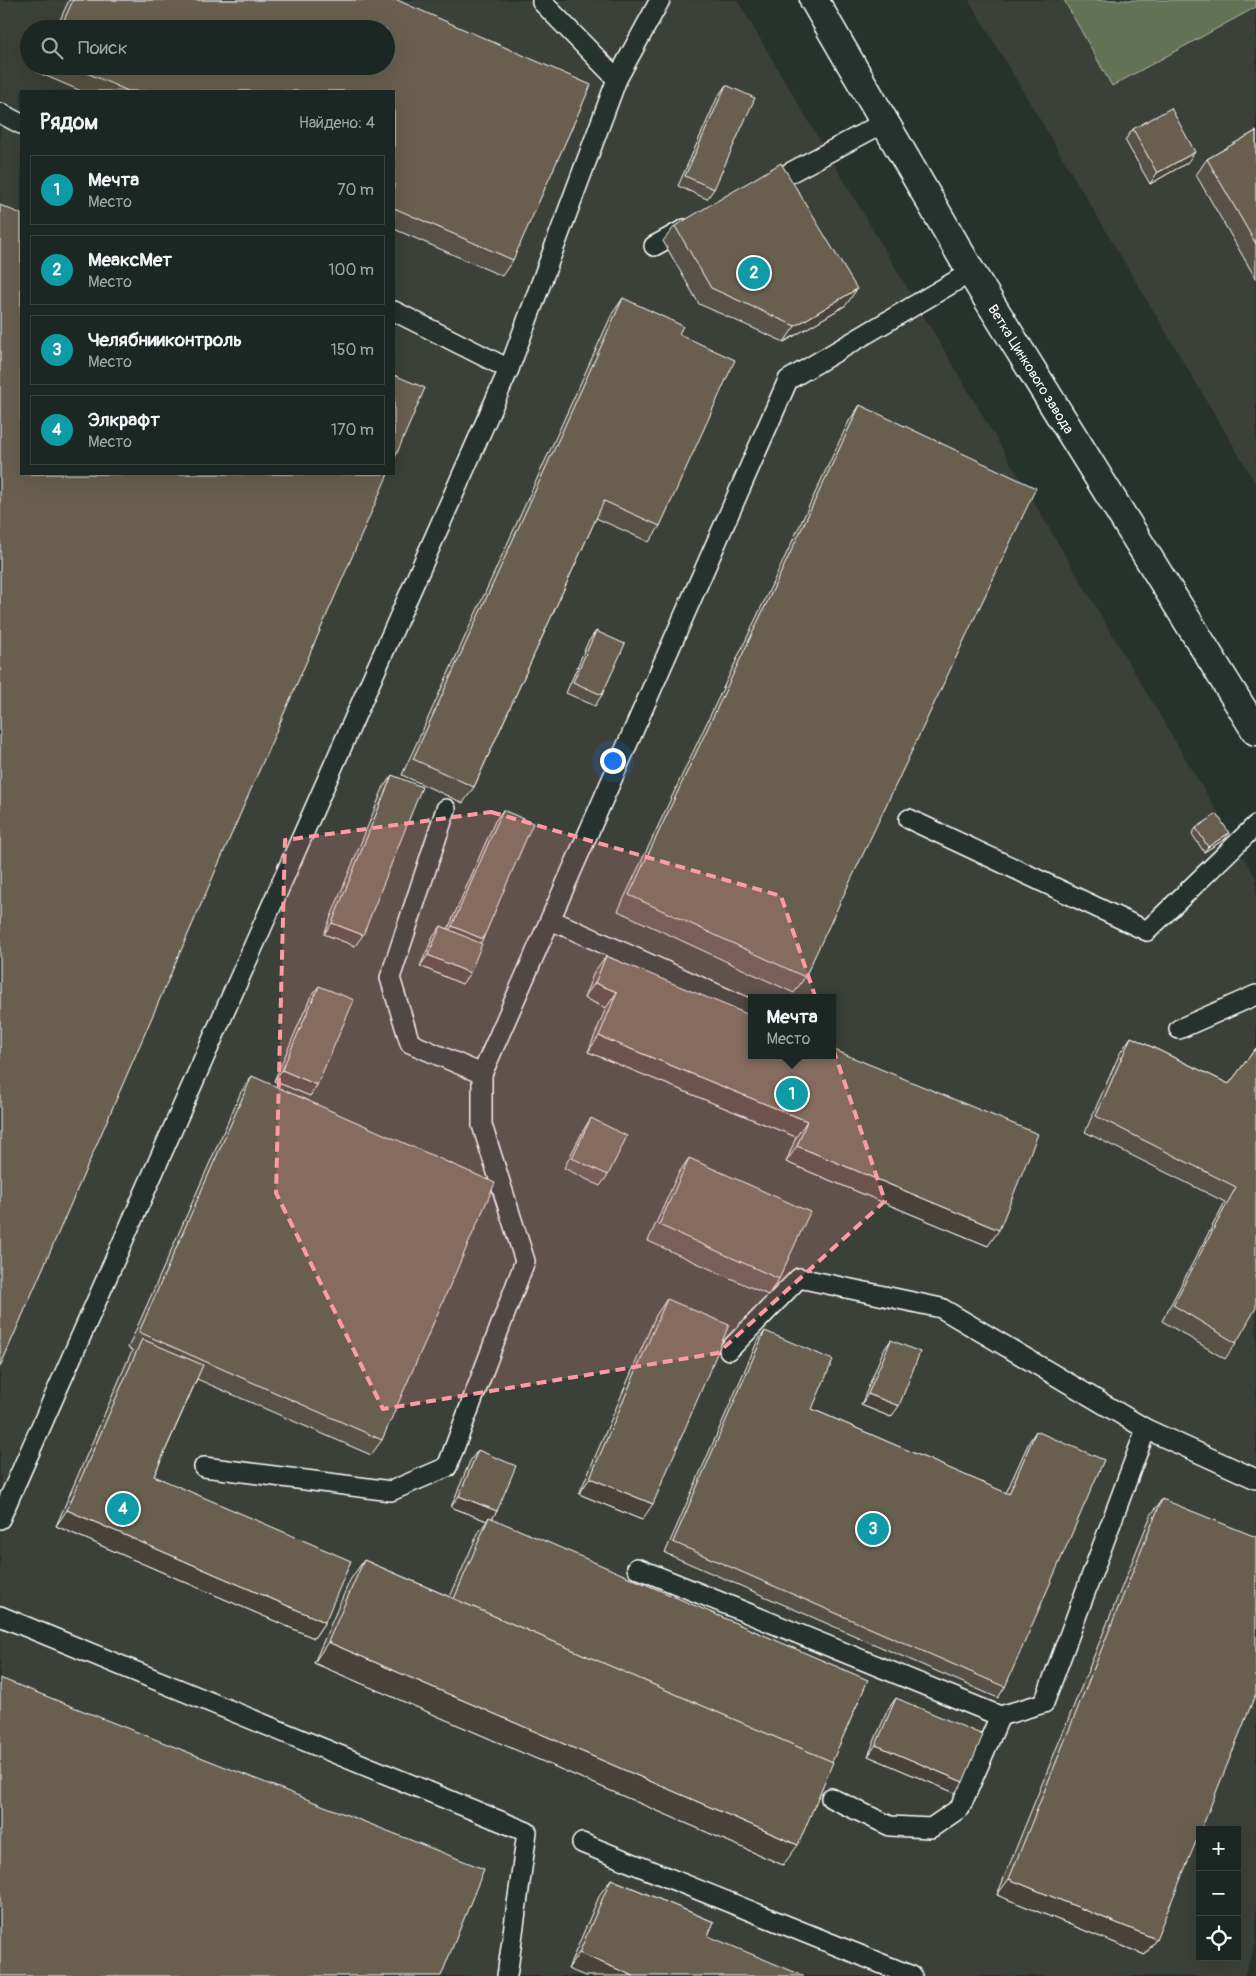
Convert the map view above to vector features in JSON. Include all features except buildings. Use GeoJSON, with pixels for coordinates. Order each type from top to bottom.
{"type":"FeatureCollection","features":[{"type":"Feature","properties":{"kind":"street","name":"Ветка Цинкового завода"},"geometry":{"type":"LineString","coordinates":[[814,0],[971,272],[1256,731]]}},
{"type":"Feature","properties":{"kind":"lane"},"geometry":{"type":"LineString","coordinates":[[543,0],[542,2],[617,79]]}},
{"type":"Feature","properties":{"kind":"lane"},"geometry":{"type":"LineString","coordinates":[[0,1519],[509,369],[617,79],[660,0]]}},
{"type":"Feature","properties":{"kind":"lane"},"geometry":{"type":"LineString","coordinates":[[0,113],[20,123]]}},
{"type":"Feature","properties":{"kind":"lane"},"geometry":{"type":"LineString","coordinates":[[748,196],[885,122]]}},
{"type":"Feature","properties":{"kind":"lane"},"geometry":{"type":"LineString","coordinates":[[654,246],[697,223]]}},
{"type":"Feature","properties":{"kind":"lane"},"geometry":{"type":"LineString","coordinates":[[204,1467],[392,1491],[447,1467],[525,1261],[482,1124],[482,1074],[788,380],[971,272]]}},
{"type":"Feature","properties":{"kind":"lane"},"geometry":{"type":"LineString","coordinates":[[395,312],[509,369]]}},
{"type":"Feature","properties":{"kind":"lane"},"geometry":{"type":"LineString","coordinates":[[446,809],[390,978],[410,1043],[482,1074]]}},
{"type":"Feature","properties":{"kind":"lane"},"geometry":{"type":"LineString","coordinates":[[909,819],[1147,931],[1256,825]]}},
{"type":"Feature","properties":{"kind":"lane"},"geometry":{"type":"LineString","coordinates":[[551,920],[748,1008]]}},
{"type":"Feature","properties":{"kind":"lane"},"geometry":{"type":"LineString","coordinates":[[1179,1029],[1256,995]]}},
{"type":"Feature","properties":{"kind":"lane"},"geometry":{"type":"LineString","coordinates":[[728,1350],[799,1278],[942,1308],[1146,1429],[1256,1479]]}},
{"type":"Feature","properties":{"kind":"lane"},"geometry":{"type":"LineString","coordinates":[[637,1568],[1000,1716],[1044,1703],[1146,1429]]}},
{"type":"Feature","properties":{"kind":"lane"},"geometry":{"type":"LineString","coordinates":[[0,1616],[527,1832],[507,1976]]}},
{"type":"Feature","properties":{"kind":"lane"},"geometry":{"type":"LineString","coordinates":[[831,1798],[890,1826],[930,1828],[960,1808],[1000,1716]]}},
{"type":"Feature","properties":{"kind":"lane"},"geometry":{"type":"LineString","coordinates":[[582,1843],[912,1976]]}},
{"type":"Feature","properties":{"kind":"highlighted area"},"geometry":{"type":"Polygon","coordinates":[[[491,812],[781,896],[885,1201],[718,1353],[383,1409],[276,1193],[285,840],[491,812]]]}},
{"type":"Feature","properties":{"kind":"shaded area"},"geometry":{"type":"Polygon","coordinates":[[[0,0],[737,0],[1256,878],[1256,1943],[1244,1976],[0,1976],[0,0]]]}},
{"type":"Feature","properties":{"kind":"shaded area"},"geometry":{"type":"Polygon","coordinates":[[[969,0],[1256,0],[1256,484],[969,0]]]}},
{"type":"Feature","properties":{"kind":"green space"},"geometry":{"type":"Polygon","coordinates":[[[1064,0],[1256,0],[1256,7],[1112,86],[1064,0]]]}},
{"type":"Feature","properties":{"kind":"place","name":"МеаксМет"},"geometry":{"type":"Point","coordinates":[754,273]}},
{"type":"Feature","properties":{"kind":"place","name":"Мечта"},"geometry":{"type":"Point","coordinates":[792,1094]}},
{"type":"Feature","properties":{"kind":"place","name":"Элкрафт"},"geometry":{"type":"Point","coordinates":[123,1509]}},
{"type":"Feature","properties":{"kind":"place","name":"Челябнииконтроль"},"geometry":{"type":"Point","coordinates":[873,1529]}}]}
